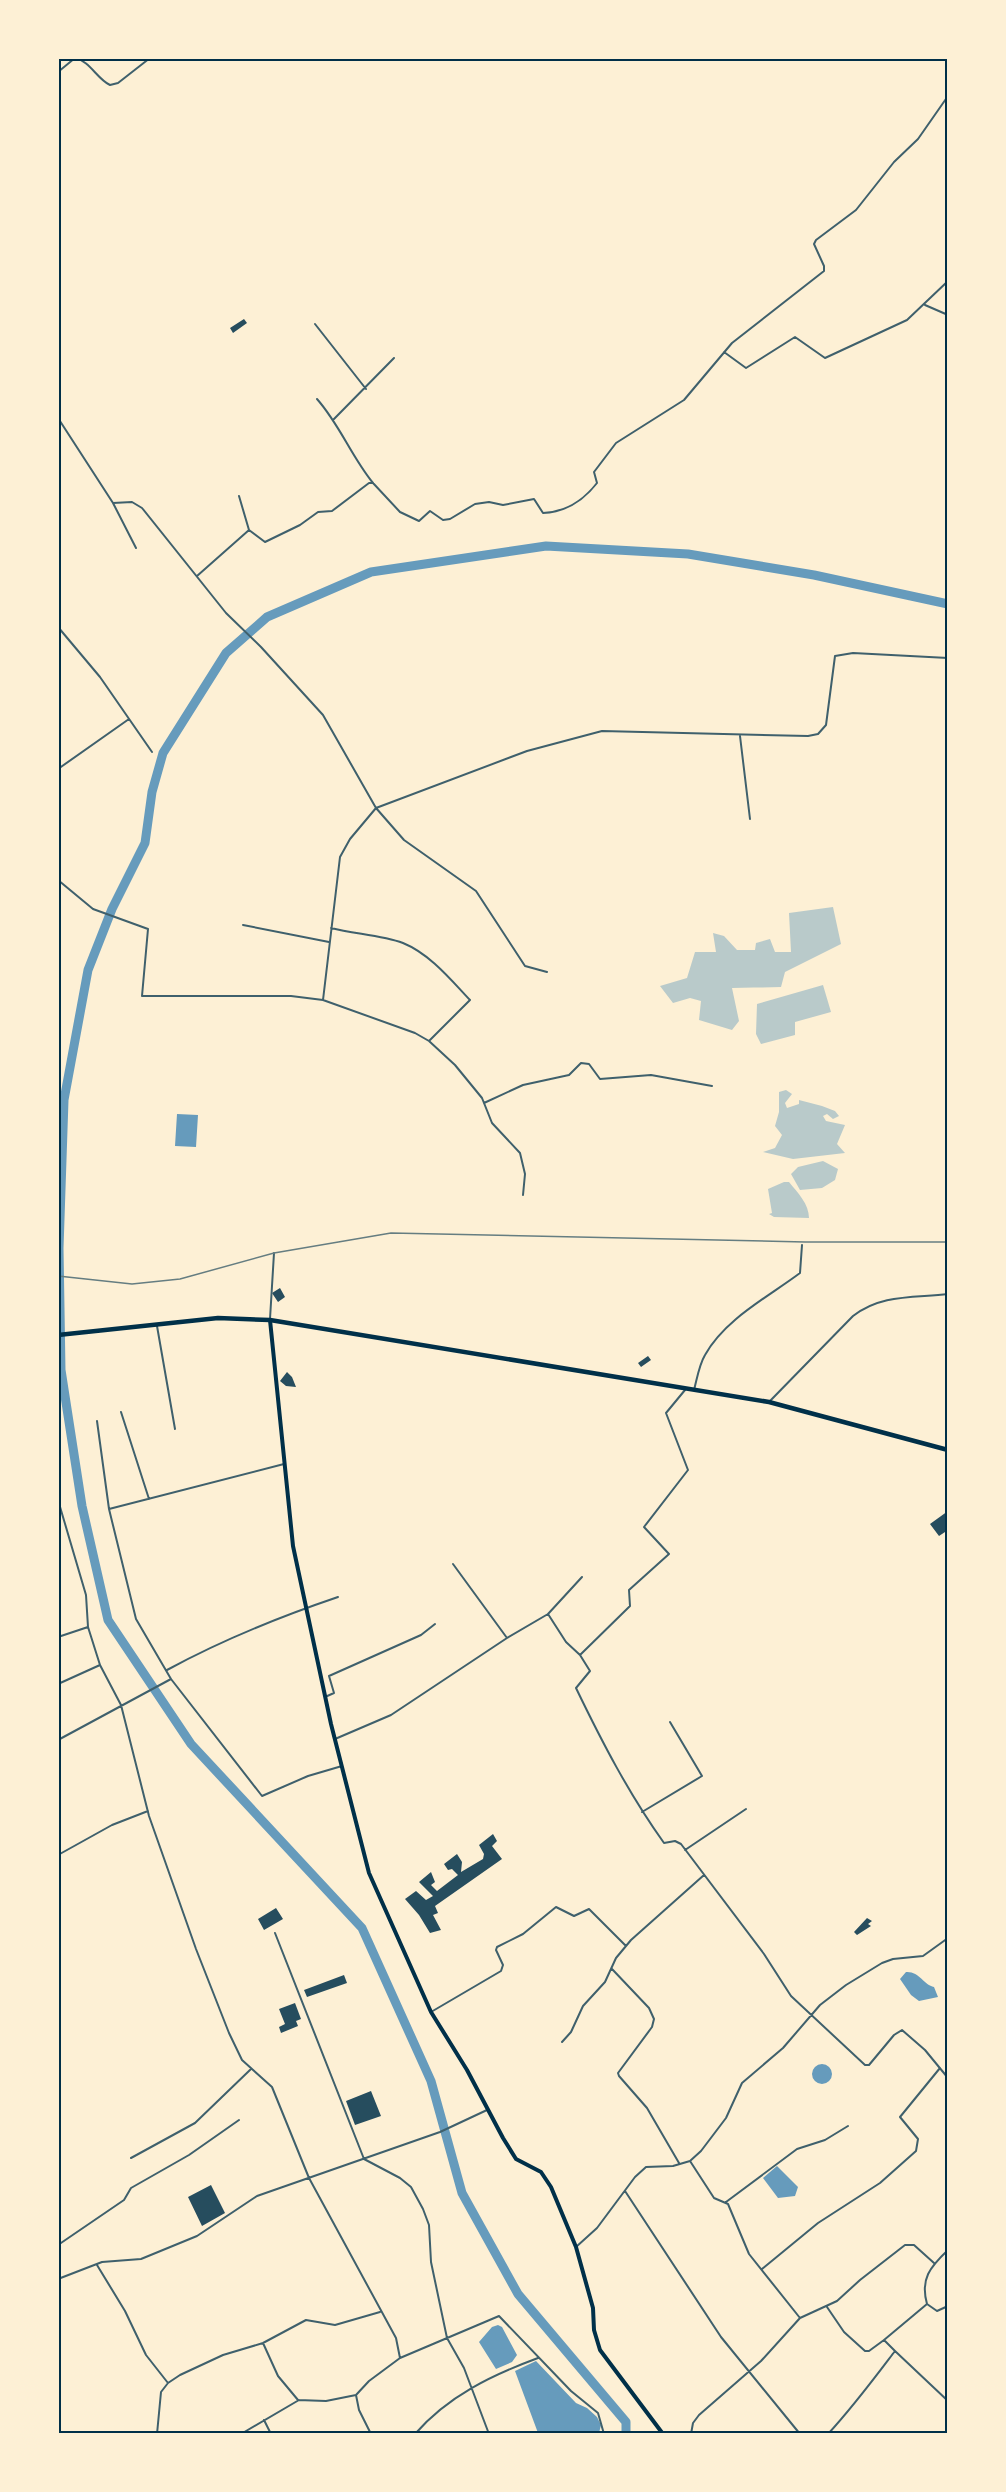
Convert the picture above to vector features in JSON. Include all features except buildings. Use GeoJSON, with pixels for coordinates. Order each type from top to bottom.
{"type":"FeatureCollection","features":[{"type":"Feature","properties":{"kind":"highway"},"geometry":{"type":"LineString","coordinates":[[58,1335],[218,1318],[270,1320],[769,1402],[948,1450]]}},
{"type":"Feature","properties":{"kind":"main road"},"geometry":{"type":"LineString","coordinates":[[270,1320],[293,1546],[335,1739],[369,1873],[431,2012],[516,2159],[547,2178],[576,2247],[593,2308],[594,2330],[600,2350],[663,2433]]}},
{"type":"Feature","properties":{"kind":"street"},"geometry":{"type":"LineString","coordinates":[[58,72],[75,58],[82,60],[110,85],[118,83],[150,58]]}},
{"type":"Feature","properties":{"kind":"street"},"geometry":{"type":"LineString","coordinates":[[317,399],[334,419],[363,471],[400,512],[413,520],[422,520],[430,511],[443,520],[450,519],[475,504],[489,502],[503,505],[534,499],[543,513],[562,511],[586,496],[597,483],[594,472],[616,443],[684,400],[743,333],[824,271],[814,244],[816,240],[856,210],[894,162],[918,139],[948,96]]}},
{"type":"Feature","properties":{"kind":"street"},"geometry":{"type":"LineString","coordinates":[[724,352],[746,368],[795,337],[825,358],[908,320],[948,281]]}},
{"type":"Feature","properties":{"kind":"street"},"geometry":{"type":"LineString","coordinates":[[925,305],[948,315]]}},
{"type":"Feature","properties":{"kind":"street"},"geometry":{"type":"LineString","coordinates":[[315,324],[366,389]]}},
{"type":"Feature","properties":{"kind":"street"},"geometry":{"type":"LineString","coordinates":[[334,419],[394,358]]}},
{"type":"Feature","properties":{"kind":"street"},"geometry":{"type":"LineString","coordinates":[[58,418],[113,503],[136,548]]}},
{"type":"Feature","properties":{"kind":"street"},"geometry":{"type":"LineString","coordinates":[[239,496],[249,530],[265,542],[300,525],[318,512],[332,511],[362,487],[373,483]]}},
{"type":"Feature","properties":{"kind":"street"},"geometry":{"type":"LineString","coordinates":[[113,503],[132,502],[142,508],[237,627],[261,647],[323,715],[376,808],[404,840],[476,891],[525,966],[547,972]]}},
{"type":"Feature","properties":{"kind":"street"},"geometry":{"type":"LineString","coordinates":[[197,576],[249,530]]}},
{"type":"Feature","properties":{"kind":"street"},"geometry":{"type":"LineString","coordinates":[[58,627],[152,752]]}},
{"type":"Feature","properties":{"kind":"street"},"geometry":{"type":"LineString","coordinates":[[323,1000],[340,857],[350,839],[376,808],[527,751],[602,731],[740,736],[818,734],[826,725],[836,656],[854,653],[948,658]]}},
{"type":"Feature","properties":{"kind":"street"},"geometry":{"type":"LineString","coordinates":[[58,769],[129,719]]}},
{"type":"Feature","properties":{"kind":"street"},"geometry":{"type":"LineString","coordinates":[[740,736],[750,819]]}},
{"type":"Feature","properties":{"kind":"street"},"geometry":{"type":"LineString","coordinates":[[58,880],[80,900],[100,912],[148,929],[142,996],[291,996],[323,1000],[392,1024],[429,1041],[455,1065],[484,1103],[489,1119],[520,1153],[525,1174],[523,1195]]}},
{"type":"Feature","properties":{"kind":"street"},"geometry":{"type":"LineString","coordinates":[[243,925],[329,942]]}},
{"type":"Feature","properties":{"kind":"street"},"geometry":{"type":"LineString","coordinates":[[331,928],[393,940],[411,947],[437,966],[470,1000],[429,1041]]}},
{"type":"Feature","properties":{"kind":"street"},"geometry":{"type":"LineString","coordinates":[[484,1103],[524,1085],[569,1075],[581,1063],[589,1064],[600,1079],[651,1075],[712,1086]]}},
{"type":"Feature","properties":{"kind":"street"},"geometry":{"type":"LineString","coordinates":[[694,1390],[700,1364],[712,1344],[765,1297],[800,1273],[802,1245]]}},
{"type":"Feature","properties":{"kind":"street"},"geometry":{"type":"LineString","coordinates":[[270,1320],[274,1253]]}},
{"type":"Feature","properties":{"kind":"street"},"geometry":{"type":"LineString","coordinates":[[769,1402],[853,1316],[868,1304],[880,1300],[948,1294]]}},
{"type":"Feature","properties":{"kind":"street"},"geometry":{"type":"LineString","coordinates":[[157,1323],[175,1429]]}},
{"type":"Feature","properties":{"kind":"street"},"geometry":{"type":"LineString","coordinates":[[580,1655],[627,1612],[630,1606],[629,1590],[669,1554],[644,1527],[688,1468],[666,1413],[685,1390]]}},
{"type":"Feature","properties":{"kind":"street"},"geometry":{"type":"LineString","coordinates":[[121,1412],[149,1499]]}},
{"type":"Feature","properties":{"kind":"street"},"geometry":{"type":"LineString","coordinates":[[97,1421],[109,1509],[136,1619],[171,1679],[262,1796],[308,1776],[342,1766]]}},
{"type":"Feature","properties":{"kind":"street"},"geometry":{"type":"LineString","coordinates":[[109,1509],[284,1464]]}},
{"type":"Feature","properties":{"kind":"street"},"geometry":{"type":"LineString","coordinates":[[58,1500],[60,1515],[86,1595],[88,1627],[100,1665],[121,1705],[148,1811],[196,1949],[229,2032],[242,2060],[268,2082],[277,2098],[309,2178],[396,2338],[400,2358]]}},
{"type":"Feature","properties":{"kind":"street"},"geometry":{"type":"LineString","coordinates":[[453,1564],[507,1638]]}},
{"type":"Feature","properties":{"kind":"street"},"geometry":{"type":"LineString","coordinates":[[335,1739],[391,1715],[507,1638],[548,1614],[582,1577]]}},
{"type":"Feature","properties":{"kind":"street"},"geometry":{"type":"LineString","coordinates":[[166,1670],[207,1648],[338,1596]]}},
{"type":"Feature","properties":{"kind":"street"},"geometry":{"type":"LineString","coordinates":[[548,1614],[566,1642],[580,1655],[590,1671],[576,1688],[604,1749],[642,1812],[664,1843],[678,1842],[685,1850],[764,1954],[791,1996],[865,2065],[869,2065],[896,2033],[902,2030],[925,2050],[948,2078]]}},
{"type":"Feature","properties":{"kind":"street"},"geometry":{"type":"LineString","coordinates":[[326,1697],[334,1693],[329,1676],[420,1635],[435,1624]]}},
{"type":"Feature","properties":{"kind":"street"},"geometry":{"type":"LineString","coordinates":[[58,1637],[88,1627]]}},
{"type":"Feature","properties":{"kind":"street"},"geometry":{"type":"LineString","coordinates":[[58,1684],[100,1665]]}},
{"type":"Feature","properties":{"kind":"street"},"geometry":{"type":"LineString","coordinates":[[58,1740],[171,1679]]}},
{"type":"Feature","properties":{"kind":"street"},"geometry":{"type":"LineString","coordinates":[[642,1812],[702,1776],[670,1722]]}},
{"type":"Feature","properties":{"kind":"street"},"geometry":{"type":"LineString","coordinates":[[685,1850],[746,1809]]}},
{"type":"Feature","properties":{"kind":"street"},"geometry":{"type":"LineString","coordinates":[[58,1855],[112,1825],[148,1811]]}},
{"type":"Feature","properties":{"kind":"street"},"geometry":{"type":"LineString","coordinates":[[562,2042],[571,2032],[583,2006],[612,1969],[616,1958],[626,1946],[651,1920],[704,1875]]}},
{"type":"Feature","properties":{"kind":"street"},"geometry":{"type":"LineString","coordinates":[[431,2012],[501,1971],[503,1967],[496,1950],[497,1947],[523,1934],[556,1907],[574,1916],[589,1909],[626,1946]]}},
{"type":"Feature","properties":{"kind":"street"},"geometry":{"type":"LineString","coordinates":[[275,1933],[364,2159],[400,2178],[411,2187],[423,2210],[429,2225],[432,2262],[447,2338],[464,2368],[489,2433]]}},
{"type":"Feature","properties":{"kind":"street"},"geometry":{"type":"LineString","coordinates":[[576,2247],[597,2228],[635,2177],[646,2167],[652,2165],[664,2168],[690,2161],[715,2136],[742,2083],[783,2048],[810,2014],[869,1970],[893,1959],[922,1956],[948,1938]]}},
{"type":"Feature","properties":{"kind":"street"},"geometry":{"type":"LineString","coordinates":[[612,1969],[649,2008],[654,2019],[652,2027],[618,2073],[619,2076],[647,2108],[679,2164]]}},
{"type":"Feature","properties":{"kind":"street"},"geometry":{"type":"LineString","coordinates":[[762,2269],[818,2223],[880,2183],[916,2151],[918,2139],[900,2117],[940,2068]]}},
{"type":"Feature","properties":{"kind":"street"},"geometry":{"type":"LineString","coordinates":[[131,2158],[195,2123],[251,2069]]}},
{"type":"Feature","properties":{"kind":"street"},"geometry":{"type":"LineString","coordinates":[[58,2279],[96,2264],[141,2259],[197,2236],[257,2196],[440,2132],[488,2110]]}},
{"type":"Feature","properties":{"kind":"street"},"geometry":{"type":"LineString","coordinates":[[58,2245],[124,2200],[131,2188],[189,2156],[239,2120]]}},
{"type":"Feature","properties":{"kind":"street"},"geometry":{"type":"LineString","coordinates":[[726,2202],[760,2179],[797,2149],[825,2140],[848,2126]]}},
{"type":"Feature","properties":{"kind":"street"},"geometry":{"type":"LineString","coordinates":[[690,2161],[714,2198],[726,2202],[749,2254],[800,2318]]}},
{"type":"Feature","properties":{"kind":"street"},"geometry":{"type":"LineString","coordinates":[[626,2191],[721,2337],[752,2371],[800,2433]]}},
{"type":"Feature","properties":{"kind":"street"},"geometry":{"type":"LineString","coordinates":[[691,2433],[699,2415],[752,2371],[800,2318],[827,2307],[905,2245],[914,2245],[934,2263]]}},
{"type":"Feature","properties":{"kind":"street"},"geometry":{"type":"LineString","coordinates":[[948,2250],[934,2263],[924,2282],[927,2304],[937,2311],[948,2306]]}},
{"type":"Feature","properties":{"kind":"street"},"geometry":{"type":"LineString","coordinates":[[96,2264],[125,2312],[146,2355],[168,2383]]}},
{"type":"Feature","properties":{"kind":"street"},"geometry":{"type":"LineString","coordinates":[[827,2307],[844,2332],[865,2351],[869,2351],[927,2304]]}},
{"type":"Feature","properties":{"kind":"street"},"geometry":{"type":"LineString","coordinates":[[157,2433],[161,2392],[168,2383],[201,2364],[262,2343],[306,2320],[335,2325],[381,2312]]}},
{"type":"Feature","properties":{"kind":"street"},"geometry":{"type":"LineString","coordinates":[[241,2433],[299,2400],[326,2401],[356,2395],[369,2380],[400,2358],[499,2316],[571,2391],[598,2413],[604,2433]]}},
{"type":"Feature","properties":{"kind":"street"},"geometry":{"type":"LineString","coordinates":[[884,2340],[947,2399]]}},
{"type":"Feature","properties":{"kind":"street"},"geometry":{"type":"LineString","coordinates":[[262,2343],[278,2376],[299,2400]]}},
{"type":"Feature","properties":{"kind":"street"},"geometry":{"type":"LineString","coordinates":[[828,2433],[869,2388],[895,2351]]}},
{"type":"Feature","properties":{"kind":"street"},"geometry":{"type":"LineString","coordinates":[[415,2433],[440,2409],[471,2388],[507,2369],[538,2358]]}},
{"type":"Feature","properties":{"kind":"street"},"geometry":{"type":"LineString","coordinates":[[356,2395],[359,2410],[370,2433]]}},
{"type":"Feature","properties":{"kind":"street"},"geometry":{"type":"LineString","coordinates":[[264,2420],[271,2433]]}},
{"type":"Feature","properties":{"kind":"shaded area"},"geometry":{"type":"Polygon","coordinates":[[[833,907],[841,944],[785,972],[781,987],[732,988],[739,1021],[732,1030],[699,1020],[701,1001],[690,998],[673,1003],[660,986],[687,978],[695,952],[716,952],[713,933],[724,936],[737,950],[755,950],[756,943],[770,939],[775,952],[791,952],[789,913],[833,907]]]}},
{"type":"Feature","properties":{"kind":"shaded area"},"geometry":{"type":"Polygon","coordinates":[[[823,985],[831,1012],[795,1022],[795,1035],[761,1044],[756,1034],[757,1004],[823,985]]]}},
{"type":"Feature","properties":{"kind":"shaded area"},"geometry":{"type":"Polygon","coordinates":[[[786,1090],[792,1094],[785,1103],[787,1108],[799,1104],[799,1100],[835,1111],[839,1116],[833,1119],[827,1114],[823,1116],[826,1121],[845,1125],[837,1144],[845,1153],[793,1159],[763,1152],[775,1148],[782,1135],[775,1126],[779,1112],[779,1092],[786,1090]]]}},
{"type":"Feature","properties":{"kind":"shaded area"},"geometry":{"type":"Polygon","coordinates":[[[823,1161],[838,1169],[835,1180],[822,1188],[800,1190],[791,1174],[798,1167],[823,1161]]]}},
{"type":"Feature","properties":{"kind":"shaded area"},"geometry":{"type":"Polygon","coordinates":[[[789,1182],[802,1199],[809,1218],[774,1217],[769,1214],[772,1213],[768,1189],[789,1182]]]}},
{"type":"Feature","properties":{"kind":"water"},"geometry":{"type":"Polygon","coordinates":[[[177,1114],[198,1115],[196,1147],[175,1146],[177,1114]]]}},
{"type":"Feature","properties":{"kind":"water"},"geometry":{"type":"Polygon","coordinates":[[[906,1972],[911,1972],[934,1987],[938,1997],[919,2001],[911,1995],[900,1979],[906,1972]]]}},
{"type":"Feature","properties":{"kind":"water"},"geometry":{"type":"Polygon","coordinates":[[[822,2064],[829,2067],[832,2074],[829,2081],[822,2084],[815,2081],[812,2074],[815,2067],[822,2064]]]}},
{"type":"Feature","properties":{"kind":"water"},"geometry":{"type":"Polygon","coordinates":[[[777,2166],[798,2187],[795,2196],[778,2198],[763,2178],[777,2166]]]}},
{"type":"Feature","properties":{"kind":"water"},"geometry":{"type":"Polygon","coordinates":[[[498,2325],[502,2327],[517,2355],[512,2362],[496,2369],[479,2342],[492,2327],[498,2325]]]}},
{"type":"Feature","properties":{"kind":"water"},"geometry":{"type":"Polygon","coordinates":[[[536,2361],[576,2403],[587,2408],[597,2417],[601,2425],[599,2433],[538,2433],[515,2371],[536,2361]]]}},
{"type":"Feature","properties":{"kind":"waterway"},"geometry":{"type":"LineString","coordinates":[[626,2434],[626,2422],[518,2294],[462,2193],[431,2081],[362,1928],[191,1744],[108,1620],[82,1506],[61,1370],[59,1248],[64,1100],[88,970],[112,909],[145,843],[152,792],[163,753],[226,653],[267,617],[371,572],[546,546],[688,554],[814,575],[948,604]]}},
{"type":"Feature","properties":{"kind":"railway"},"geometry":{"type":"LineString","coordinates":[[58,1276],[132,1284],[180,1279],[274,1253],[391,1233],[805,1242],[948,1242]]}}]}
